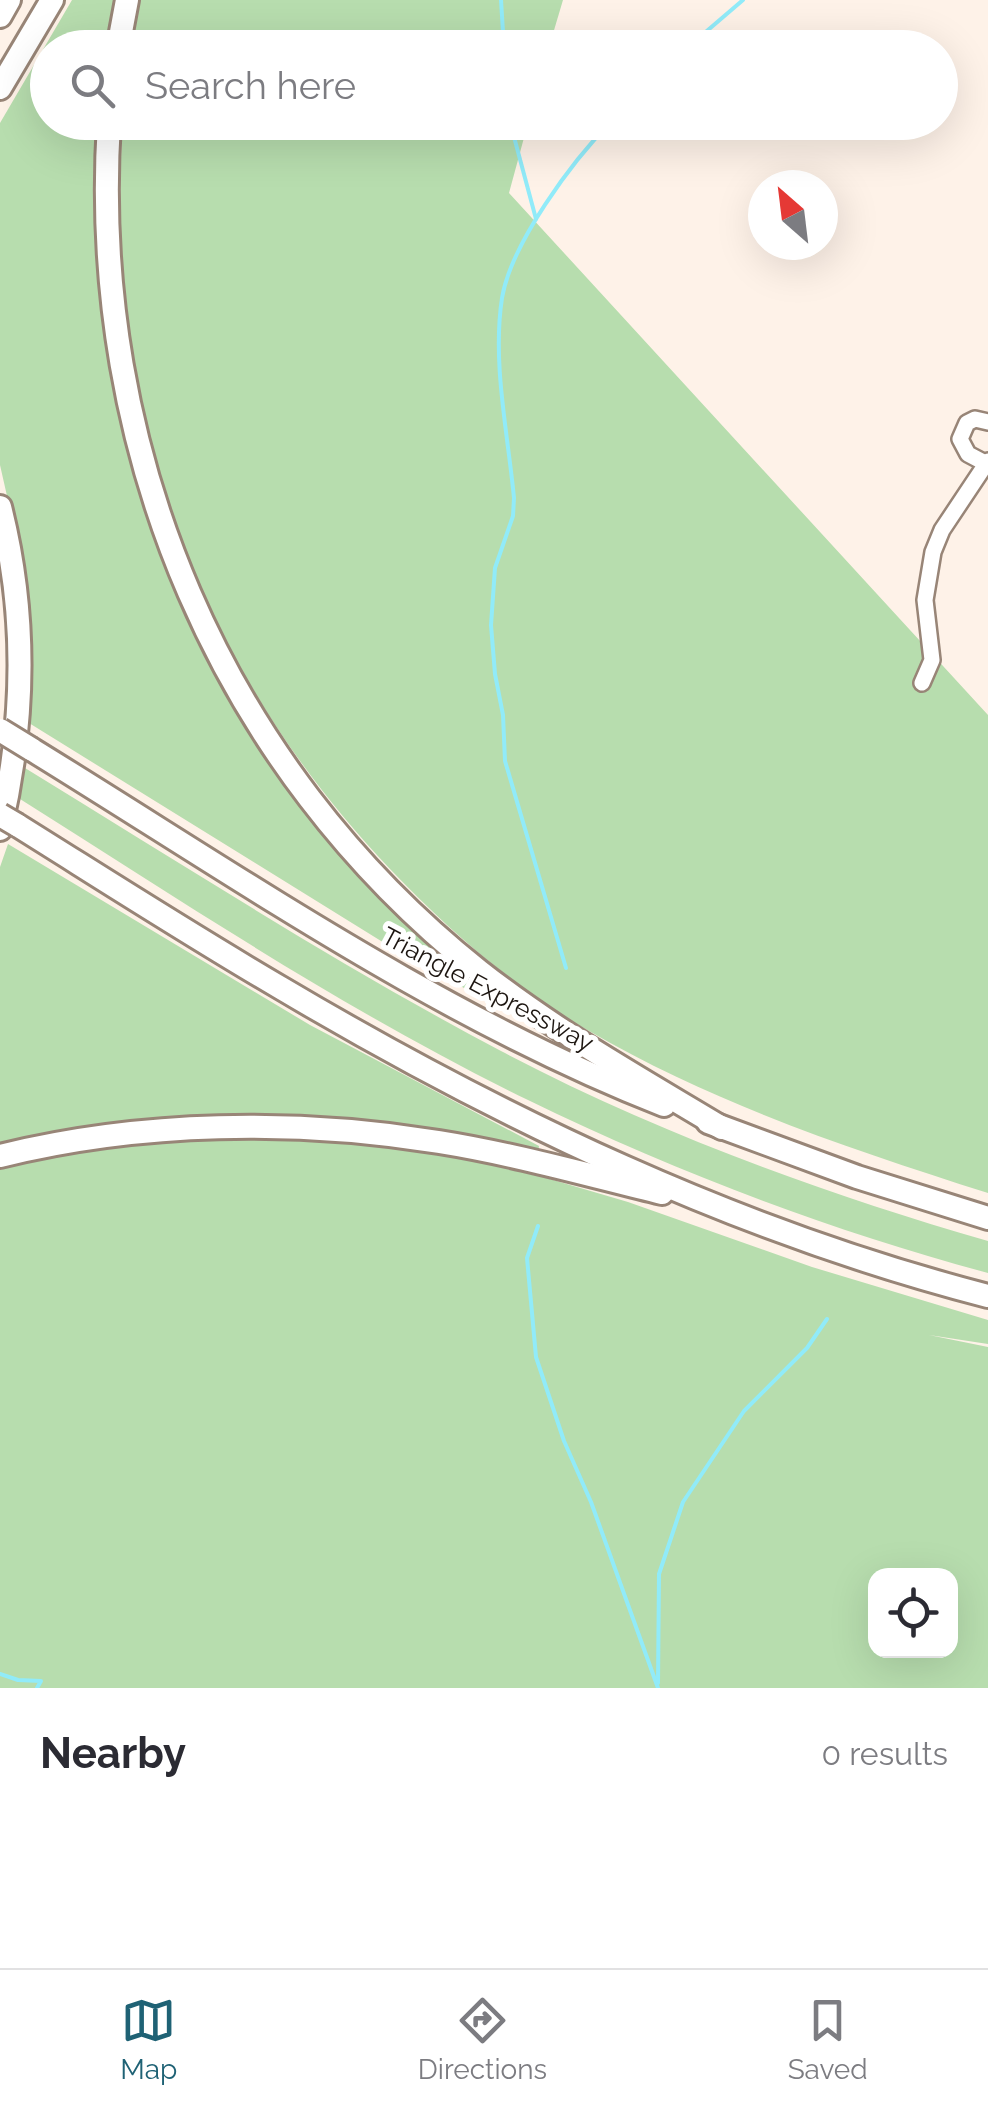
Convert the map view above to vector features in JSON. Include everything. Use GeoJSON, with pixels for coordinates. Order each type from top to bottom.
{"type":"FeatureCollection","features":[{"type":"Feature","properties":{"kind":"highway"},"geometry":{"type":"LineString","coordinates":[[0,16],[10,0]]}},
{"type":"Feature","properties":{"kind":"highway"},"geometry":{"type":"LineString","coordinates":[[34,30],[52,0]]}},
{"type":"Feature","properties":{"kind":"highway"},"geometry":{"type":"LineString","coordinates":[[121,30],[127,0]]}},
{"type":"Feature","properties":{"kind":"highway"},"geometry":{"type":"LineString","coordinates":[[0,88],[30,37]]}},
{"type":"Feature","properties":{"kind":"highway"},"geometry":{"type":"LineString","coordinates":[[109,140],[106,224],[111,297],[135,434],[176,563],[216,653],[250,712],[330,824],[373,874],[439,937],[534,1012],[722,1128]]}},
{"type":"Feature","properties":{"kind":"highway"},"geometry":{"type":"LineString","coordinates":[[0,507],[18,604],[20,660],[19,718],[5,823],[283,990],[428,1070],[561,1136],[718,1208],[832,1249],[988,1296]]}},
{"type":"Feature","properties":{"kind":"highway","name":"Triangle Expressway"},"geometry":{"type":"LineString","coordinates":[[0,730],[336,937],[461,1009],[590,1074],[856,1177],[988,1218]]}},
{"type":"Feature","properties":{"kind":"highway"},"geometry":{"type":"LineString","coordinates":[[0,1156],[83,1140],[166,1131],[348,1131],[489,1151],[718,1208]]}},
{"type":"Feature","properties":{"kind":"lane"},"geometry":{"type":"LineString","coordinates":[[922,683],[932,660],[925,600],[933,552],[942,530],[987,463],[968,454],[960,439],[967,422],[988,422]]}},
{"type":"Feature","properties":{"kind":"green space"},"geometry":{"type":"Polygon","coordinates":[[[72,0],[120,0],[114,30],[54,30],[72,0]]]}},
{"type":"Feature","properties":{"kind":"green space"},"geometry":{"type":"Polygon","coordinates":[[[140,0],[563,0],[554,30],[135,30],[140,0]]]}},
{"type":"Feature","properties":{"kind":"green space"},"geometry":{"type":"Polygon","coordinates":[[[30,72],[30,140],[103,140],[101,250],[180,592],[376,889],[420,935],[500,997],[495,1005],[402,954],[29,723],[32,661],[26,580],[0,465],[0,123],[30,72]]]}},
{"type":"Feature","properties":{"kind":"green space"},"geometry":{"type":"Polygon","coordinates":[[[123,140],[523,140],[509,193],[988,715],[988,1193],[834,1142],[734,1103],[589,1031],[509,977],[459,936],[390,869],[321,789],[263,705],[214,617],[175,525],[147,429],[128,330],[120,228],[123,140]]]}},
{"type":"Feature","properties":{"kind":"green space"},"geometry":{"type":"Polygon","coordinates":[[[25,768],[320,949],[501,1051],[619,1108],[740,1158],[988,1241],[988,1273],[870,1238],[697,1175],[462,1067],[270,957],[20,799],[25,768]]]}},
{"type":"Feature","properties":{"kind":"green space"},"geometry":{"type":"Polygon","coordinates":[[[8,844],[310,1025],[539,1146],[538,1154],[362,1124],[0,1148],[0,867],[8,844]]]}},
{"type":"Feature","properties":{"kind":"green space"},"geometry":{"type":"Polygon","coordinates":[[[209,1137],[341,1138],[499,1164],[628,1202],[812,1267],[988,1320],[988,1344],[929,1335],[988,1347],[988,1688],[0,1688],[0,1165],[135,1142],[209,1137]]]}},
{"type":"Feature","properties":{"kind":"waterway"},"geometry":{"type":"LineString","coordinates":[[501,0],[503,30]]}},
{"type":"Feature","properties":{"kind":"waterway"},"geometry":{"type":"LineString","coordinates":[[708,30],[743,0]]}},
{"type":"Feature","properties":{"kind":"waterway"},"geometry":{"type":"LineString","coordinates":[[515,140],[536,219]]}},
{"type":"Feature","properties":{"kind":"waterway"},"geometry":{"type":"LineString","coordinates":[[566,968],[505,761],[503,715],[495,674],[491,625],[495,568],[513,516],[514,498],[500,373],[499,323],[502,298],[517,253],[545,204],[595,140]]}},
{"type":"Feature","properties":{"kind":"waterway"},"geometry":{"type":"LineString","coordinates":[[538,1226],[527,1258],[536,1357],[658,1688]]}},
{"type":"Feature","properties":{"kind":"waterway"},"geometry":{"type":"LineString","coordinates":[[658,1683],[659,1574],[683,1502],[744,1411],[807,1348],[827,1319]]}},
{"type":"Feature","properties":{"kind":"waterway"},"geometry":{"type":"LineString","coordinates":[[0,1674],[41,1681],[37,1688]]}}]}
